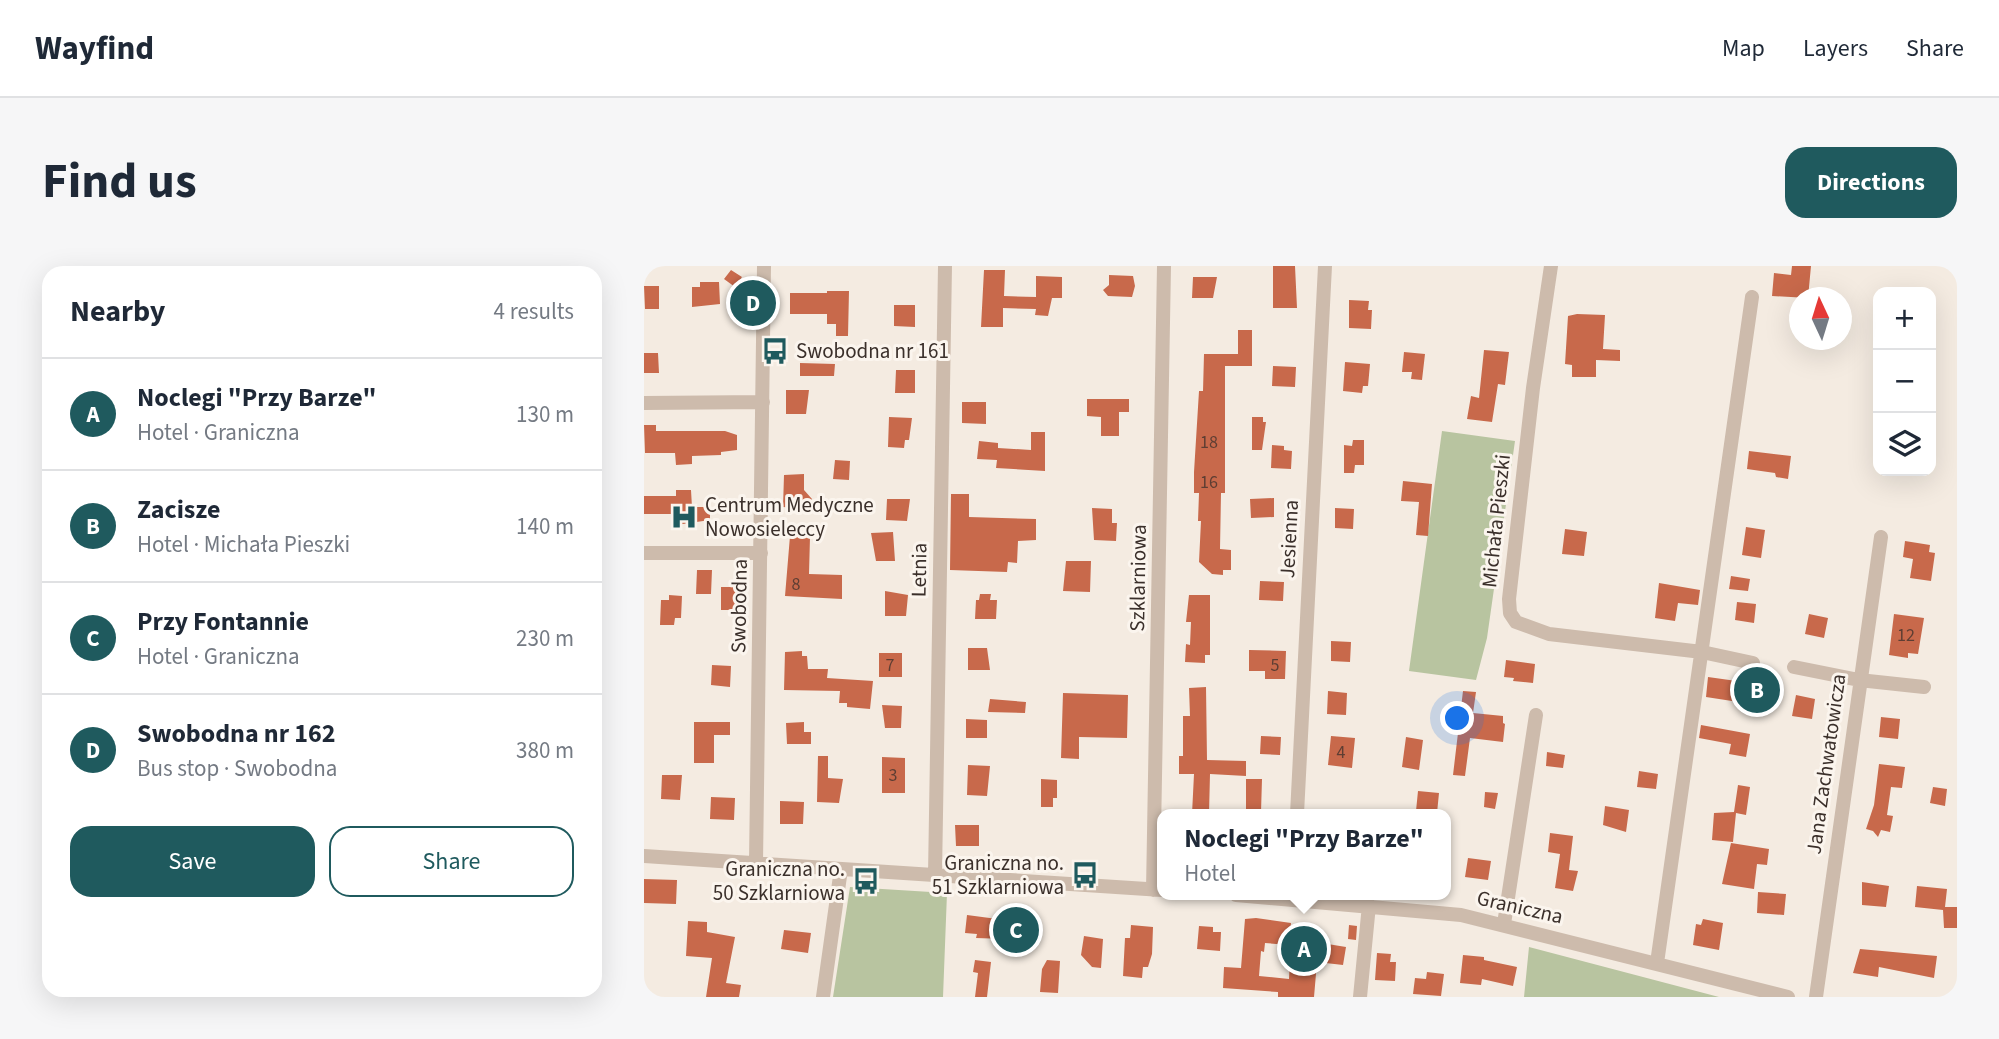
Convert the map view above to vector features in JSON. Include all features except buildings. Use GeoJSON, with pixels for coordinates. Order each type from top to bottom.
{"type":"FeatureCollection","features":[{"type":"Feature","properties":{"kind":"street","name":"Swobodna"},"geometry":{"type":"LineString","coordinates":[[756,863],[765,266]]}},
{"type":"Feature","properties":{"kind":"street","name":"Letnia"},"geometry":{"type":"LineString","coordinates":[[934,875],[945,266]]}},
{"type":"Feature","properties":{"kind":"street","name":"Szklarniowa"},"geometry":{"type":"LineString","coordinates":[[1159,809],[1164,266]]}},
{"type":"Feature","properties":{"kind":"street","name":"Jesienna"},"geometry":{"type":"LineString","coordinates":[[1297,809],[1325,266]]}},
{"type":"Feature","properties":{"kind":"street","name":"Michała Pieszki"},"geometry":{"type":"LineString","coordinates":[[1551,266],[1517,515],[1510,613],[1516,622],[1549,634],[1702,652],[1754,663]]}},
{"type":"Feature","properties":{"kind":"street"},"geometry":{"type":"LineString","coordinates":[[1657,963],[1752,297]]}},
{"type":"Feature","properties":{"kind":"street"},"geometry":{"type":"LineString","coordinates":[[644,402],[763,402]]}},
{"type":"Feature","properties":{"kind":"street","name":"Jana Zachwatowicza"},"geometry":{"type":"LineString","coordinates":[[1816,997],[1881,537]]}},
{"type":"Feature","properties":{"kind":"street"},"geometry":{"type":"LineString","coordinates":[[644,553],[761,553]]}},
{"type":"Feature","properties":{"kind":"street"},"geometry":{"type":"LineString","coordinates":[[1794,667],[1859,680],[1924,687]]}},
{"type":"Feature","properties":{"kind":"street"},"geometry":{"type":"LineString","coordinates":[[1504,924],[1536,715]]}},
{"type":"Feature","properties":{"kind":"street"},"geometry":{"type":"LineString","coordinates":[[644,856],[1157,890]]}},
{"type":"Feature","properties":{"kind":"street"},"geometry":{"type":"LineString","coordinates":[[823,997],[841,869]]}},
{"type":"Feature","properties":{"kind":"street","name":"Graniczna"},"geometry":{"type":"LineString","coordinates":[[1322,900],[1461,915],[1788,997]]}},
{"type":"Feature","properties":{"kind":"street"},"geometry":{"type":"LineString","coordinates":[[1360,997],[1369,905]]}},
{"type":"Feature","properties":{"kind":"green space"},"geometry":{"type":"Polygon","coordinates":[[[1442,431],[1515,441],[1487,638],[1476,680],[1409,671],[1442,431]]]}},
{"type":"Feature","properties":{"kind":"green space"},"geometry":{"type":"Polygon","coordinates":[[[850,887],[947,893],[943,997],[833,997],[850,887]]]}},
{"type":"Feature","properties":{"kind":"green space"},"geometry":{"type":"Polygon","coordinates":[[[1529,947],[1719,997],[1524,997],[1529,947]]]}},
{"type":"Feature","properties":{"kind":"place","name":"Swobodna nr 162"},"geometry":{"type":"Point","coordinates":[753,303]}},
{"type":"Feature","properties":{"kind":"place","name":"Swobodna nr 161"},"geometry":{"type":"Point","coordinates":[775,351]}},
{"type":"Feature","properties":{"kind":"place","name":"Centrum Medyczne Nowosieleccy"},"geometry":{"type":"Point","coordinates":[684,517]}},
{"type":"Feature","properties":{"kind":"place","name":"Zacisze"},"geometry":{"type":"Point","coordinates":[1757,690]}},
{"type":"Feature","properties":{"kind":"place","name":"Graniczna no. 51 Szklarniowa"},"geometry":{"type":"Point","coordinates":[1085,875]}},
{"type":"Feature","properties":{"kind":"place","name":"Graniczna no. 50 Szklarniowa"},"geometry":{"type":"Point","coordinates":[866,881]}},
{"type":"Feature","properties":{"kind":"place","name":"Przy Fontannie"},"geometry":{"type":"Point","coordinates":[1016,930]}},
{"type":"Feature","properties":{"kind":"place","name":"Noclegi \"Przy Barze\""},"geometry":{"type":"Point","coordinates":[1304,949]}}]}
